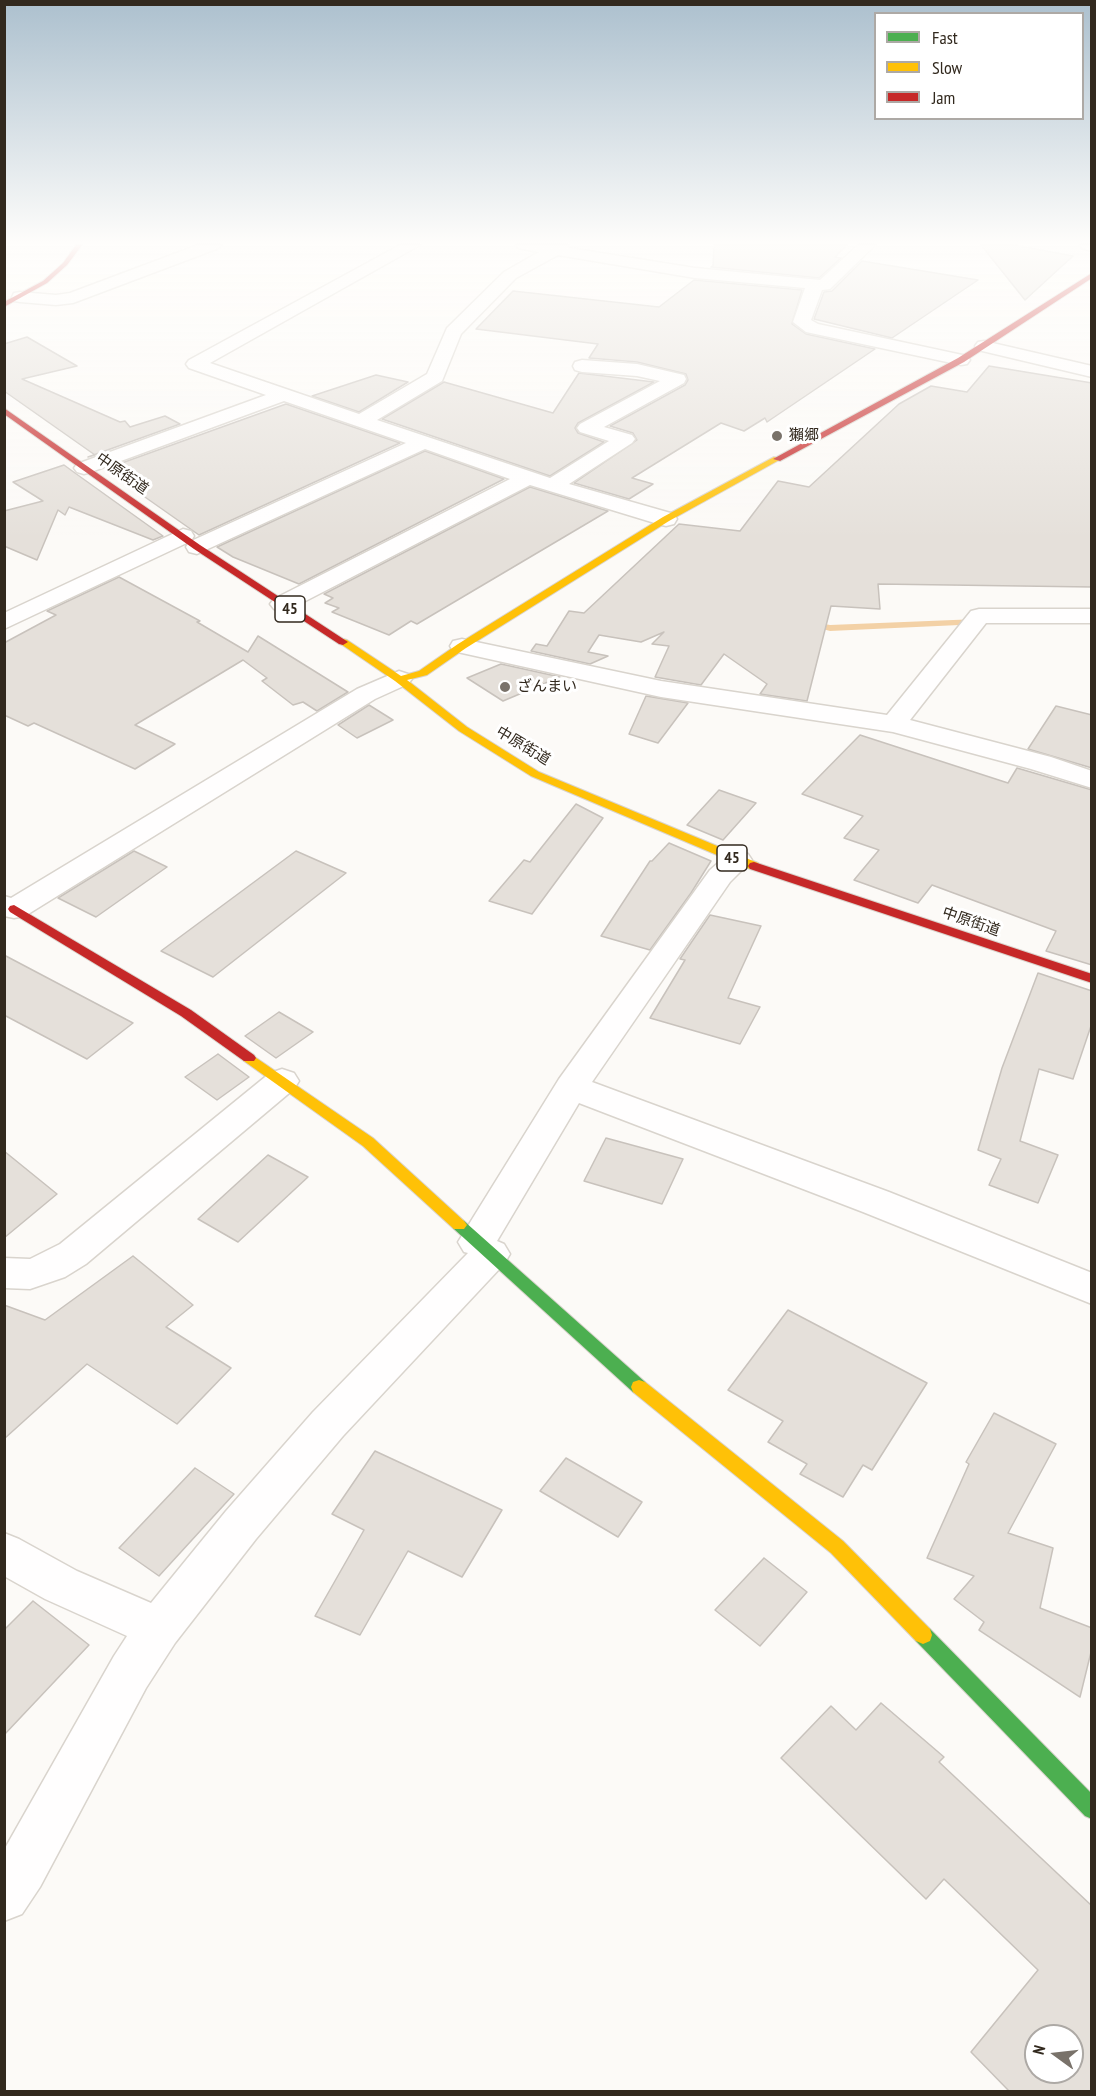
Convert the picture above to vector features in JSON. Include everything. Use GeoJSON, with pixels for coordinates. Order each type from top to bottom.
{"type":"FeatureCollection","features":[{"type":"Feature","properties":{"kind":"street"},"geometry":{"type":"LineString","coordinates":[[234,343],[195,364],[528,478],[666,519]]}},
{"type":"Feature","properties":{"kind":"street"},"geometry":{"type":"LineString","coordinates":[[362,420],[435,377],[449,343]]}},
{"type":"Feature","properties":{"kind":"street"},"geometry":{"type":"LineString","coordinates":[[881,343],[961,360]]}},
{"type":"Feature","properties":{"kind":"street"},"geometry":{"type":"LineString","coordinates":[[989,343],[666,519],[462,646],[423,673],[399,679],[366,694],[9,907],[186,1013],[368,1142],[616,1369],[837,1547],[1092,1809]]}},
{"type":"Feature","properties":{"kind":"street"},"geometry":{"type":"LineString","coordinates":[[984,346],[1092,372]]}},
{"type":"Feature","properties":{"kind":"street"},"geometry":{"type":"LineString","coordinates":[[553,485],[625,439],[587,428],[677,379],[637,370],[582,366]]}},
{"type":"Feature","properties":{"kind":"street"},"geometry":{"type":"LineString","coordinates":[[84,468],[285,394]]}},
{"type":"Feature","properties":{"kind":"street","name":"中原街道"},"geometry":{"type":"LineString","coordinates":[[4,410],[190,542],[399,679],[463,729],[535,774],[738,860],[1092,979]]}},
{"type":"Feature","properties":{"kind":"street"},"geometry":{"type":"LineString","coordinates":[[4,622],[425,442]]}},
{"type":"Feature","properties":{"kind":"street"},"geometry":{"type":"LineString","coordinates":[[282,604],[528,478]]}},
{"type":"Feature","properties":{"kind":"street"},"geometry":{"type":"LineString","coordinates":[[894,724],[979,616],[1092,616]]}},
{"type":"Feature","properties":{"kind":"street"},"geometry":{"type":"LineString","coordinates":[[462,646],[661,689],[894,724],[1041,763],[1092,780]]}},
{"type":"Feature","properties":{"kind":"street"},"geometry":{"type":"LineString","coordinates":[[4,1896],[22,1869],[130,1672],[159,1628],[241,1525],[484,1248],[571,1087],[720,876],[738,860]]}},
{"type":"Feature","properties":{"kind":"street"},"geometry":{"type":"LineString","coordinates":[[4,1273],[30,1274],[52,1267],[73,1254],[282,1081]]}},
{"type":"Feature","properties":{"kind":"street"},"geometry":{"type":"LineString","coordinates":[[571,1087],[876,1202],[1092,1289]]}},
{"type":"Feature","properties":{"kind":"street"},"geometry":{"type":"LineString","coordinates":[[4,1553],[61,1585],[159,1628]]}},
{"type":"Feature","properties":{"kind":"building"},"geometry":{"type":"Polygon","coordinates":[[[37,343],[77,366],[22,379],[120,422],[125,421],[130,427],[165,416],[180,424],[95,455],[4,391],[4,344],[37,343]]]}},
{"type":"Feature","properties":{"kind":"building"},"geometry":{"type":"Polygon","coordinates":[[[588,343],[847,343],[875,349],[767,422],[765,418],[744,431],[721,423],[632,478],[653,484],[629,499],[574,483],[637,440],[633,433],[610,426],[685,385],[688,380],[686,374],[637,362],[589,358],[598,344],[588,343]]]}},
{"type":"Feature","properties":{"kind":"building"},"geometry":{"type":"Polygon","coordinates":[[[989,366],[1092,383],[1092,587],[878,584],[880,609],[831,606],[807,701],[760,694],[767,684],[724,654],[701,685],[655,677],[669,646],[652,644],[664,632],[641,642],[599,635],[588,652],[608,656],[590,664],[531,651],[536,644],[547,646],[569,611],[584,613],[679,524],[740,531],[778,481],[809,487],[899,404],[931,386],[967,392],[989,366]]]}},
{"type":"Feature","properties":{"kind":"building"},"geometry":{"type":"Polygon","coordinates":[[[579,373],[654,382],[578,423],[575,428],[578,433],[604,442],[550,476],[382,419],[444,382],[553,413],[579,373]]]}},
{"type":"Feature","properties":{"kind":"building"},"geometry":{"type":"Polygon","coordinates":[[[376,375],[408,382],[359,412],[312,396],[376,375]]]}},
{"type":"Feature","properties":{"kind":"building"},"geometry":{"type":"Polygon","coordinates":[[[286,404],[400,443],[199,535],[105,469],[286,404]]]}},
{"type":"Feature","properties":{"kind":"building"},"geometry":{"type":"Polygon","coordinates":[[[425,451],[504,479],[299,584],[233,557],[217,547],[425,451]]]}},
{"type":"Feature","properties":{"kind":"building"},"geometry":{"type":"Polygon","coordinates":[[[64,465],[163,536],[153,540],[69,507],[65,515],[58,510],[37,560],[4,546],[4,511],[43,501],[13,482],[64,465]]]}},
{"type":"Feature","properties":{"kind":"building"},"geometry":{"type":"Polygon","coordinates":[[[530,487],[608,511],[417,624],[411,621],[389,635],[332,612],[339,608],[325,603],[333,598],[324,594],[530,487]]]}},
{"type":"Feature","properties":{"kind":"building"},"geometry":{"type":"Polygon","coordinates":[[[119,577],[200,621],[197,622],[248,652],[258,636],[348,692],[317,711],[303,702],[293,705],[262,681],[267,678],[243,660],[135,725],[175,744],[135,769],[34,723],[28,726],[4,715],[4,643],[56,615],[47,611],[119,577]]]}},
{"type":"Feature","properties":{"kind":"building"},"geometry":{"type":"Polygon","coordinates":[[[501,664],[560,677],[503,701],[467,678],[501,664]]]}},
{"type":"Feature","properties":{"kind":"building"},"geometry":{"type":"Polygon","coordinates":[[[646,696],[688,703],[658,743],[629,734],[646,696]]]}},
{"type":"Feature","properties":{"kind":"building"},"geometry":{"type":"Polygon","coordinates":[[[369,705],[393,720],[357,738],[338,725],[369,705]]]}},
{"type":"Feature","properties":{"kind":"building"},"geometry":{"type":"Polygon","coordinates":[[[1056,706],[1092,715],[1092,768],[1028,749],[1056,706]]]}},
{"type":"Feature","properties":{"kind":"building"},"geometry":{"type":"Polygon","coordinates":[[[860,735],[1008,783],[1017,768],[1092,790],[1092,965],[1046,951],[1056,931],[932,885],[918,903],[854,880],[879,850],[844,838],[863,816],[802,794],[860,735]]]}},
{"type":"Feature","properties":{"kind":"building"},"geometry":{"type":"Polygon","coordinates":[[[719,790],[756,803],[723,840],[687,825],[719,790]]]}},
{"type":"Feature","properties":{"kind":"building"},"geometry":{"type":"Polygon","coordinates":[[[576,804],[603,818],[532,914],[489,901],[524,860],[530,862],[576,804]]]}},
{"type":"Feature","properties":{"kind":"building"},"geometry":{"type":"Polygon","coordinates":[[[669,843],[711,861],[650,950],[601,936],[650,861],[669,843]]]}},
{"type":"Feature","properties":{"kind":"building"},"geometry":{"type":"Polygon","coordinates":[[[134,851],[167,867],[96,917],[58,898],[134,851]]]}},
{"type":"Feature","properties":{"kind":"building"},"geometry":{"type":"Polygon","coordinates":[[[296,851],[346,873],[213,977],[161,951],[296,851]]]}},
{"type":"Feature","properties":{"kind":"building"},"geometry":{"type":"Polygon","coordinates":[[[710,915],[761,926],[728,998],[760,1007],[740,1044],[650,1018],[685,960],[680,959],[710,915]]]}},
{"type":"Feature","properties":{"kind":"building"},"geometry":{"type":"Polygon","coordinates":[[[4,955],[133,1023],[87,1059],[4,1015],[4,955]]]}},
{"type":"Feature","properties":{"kind":"building"},"geometry":{"type":"Polygon","coordinates":[[[1038,973],[1092,991],[1092,1023],[1073,1079],[1039,1069],[1020,1141],[1058,1155],[1038,1203],[989,1185],[1001,1159],[978,1150],[1002,1068],[1038,973]]]}},
{"type":"Feature","properties":{"kind":"building"},"geometry":{"type":"Polygon","coordinates":[[[279,1012],[313,1032],[276,1058],[245,1036],[279,1012]]]}},
{"type":"Feature","properties":{"kind":"building"},"geometry":{"type":"Polygon","coordinates":[[[218,1054],[249,1077],[217,1100],[185,1077],[218,1054]]]}},
{"type":"Feature","properties":{"kind":"building"},"geometry":{"type":"Polygon","coordinates":[[[606,1138],[683,1159],[662,1204],[584,1181],[606,1138]]]}},
{"type":"Feature","properties":{"kind":"building"},"geometry":{"type":"Polygon","coordinates":[[[4,1151],[57,1194],[4,1238],[4,1151]]]}},
{"type":"Feature","properties":{"kind":"building"},"geometry":{"type":"Polygon","coordinates":[[[268,1155],[308,1177],[238,1242],[198,1219],[268,1155]]]}},
{"type":"Feature","properties":{"kind":"building"},"geometry":{"type":"Polygon","coordinates":[[[133,1256],[193,1305],[166,1327],[231,1368],[177,1424],[87,1364],[4,1439],[4,1305],[45,1320],[133,1256]]]}},
{"type":"Feature","properties":{"kind":"building"},"geometry":{"type":"Polygon","coordinates":[[[788,1310],[927,1383],[872,1470],[863,1465],[843,1497],[800,1474],[807,1464],[768,1442],[783,1421],[728,1390],[788,1310]]]}},
{"type":"Feature","properties":{"kind":"building"},"geometry":{"type":"Polygon","coordinates":[[[994,1413],[1056,1444],[1008,1533],[1053,1548],[1040,1608],[1092,1628],[1092,1648],[1080,1697],[979,1630],[984,1622],[954,1599],[974,1576],[927,1558],[969,1464],[966,1462],[994,1413]]]}},
{"type":"Feature","properties":{"kind":"building"},"geometry":{"type":"Polygon","coordinates":[[[375,1451],[502,1510],[462,1577],[408,1551],[360,1635],[315,1616],[364,1530],[332,1514],[375,1451]]]}},
{"type":"Feature","properties":{"kind":"building"},"geometry":{"type":"Polygon","coordinates":[[[566,1458],[642,1502],[618,1537],[540,1491],[566,1458]]]}},
{"type":"Feature","properties":{"kind":"building"},"geometry":{"type":"Polygon","coordinates":[[[195,1468],[234,1494],[159,1576],[119,1548],[195,1468]]]}},
{"type":"Feature","properties":{"kind":"building"},"geometry":{"type":"Polygon","coordinates":[[[764,1558],[807,1592],[760,1646],[715,1610],[764,1558]]]}},
{"type":"Feature","properties":{"kind":"building"},"geometry":{"type":"Polygon","coordinates":[[[33,1601],[89,1645],[4,1735],[4,1630],[33,1601]]]}},
{"type":"Feature","properties":{"kind":"building"},"geometry":{"type":"Polygon","coordinates":[[[881,1703],[944,1757],[939,1762],[1092,1906],[1092,2091],[1009,2091],[971,2052],[1038,1970],[944,1879],[926,1899],[781,1758],[831,1706],[856,1730],[881,1703]]]}},
{"type":"Feature","properties":{"kind":"waterway"},"geometry":{"type":"LineString","coordinates":[[809,624],[830,628],[978,622]]}},
{"type":"Feature","properties":{"kind":"traffic: fast"},"geometry":{"type":"LineString","coordinates":[[459,1225],[639,1387]]}},
{"type":"Feature","properties":{"kind":"traffic: fast"},"geometry":{"type":"LineString","coordinates":[[923,1635],[1092,1809]]}},
{"type":"Feature","properties":{"kind":"traffic: slow"},"geometry":{"type":"LineString","coordinates":[[399,679],[423,673],[462,646],[666,519],[777,459]]}},
{"type":"Feature","properties":{"kind":"traffic: slow"},"geometry":{"type":"LineString","coordinates":[[343,642],[399,679],[463,729],[535,774],[754,866]]}},
{"type":"Feature","properties":{"kind":"traffic: slow"},"geometry":{"type":"LineString","coordinates":[[249,1058],[368,1142],[459,1225]]}},
{"type":"Feature","properties":{"kind":"traffic: slow"},"geometry":{"type":"LineString","coordinates":[[639,1387],[837,1547],[923,1635]]}},
{"type":"Feature","properties":{"kind":"traffic: jam"},"geometry":{"type":"LineString","coordinates":[[777,459],[961,360],[987,343]]}},
{"type":"Feature","properties":{"kind":"traffic: jam"},"geometry":{"type":"LineString","coordinates":[[4,410],[197,547],[343,642]]}},
{"type":"Feature","properties":{"kind":"traffic: jam"},"geometry":{"type":"LineString","coordinates":[[754,866],[1092,979]]}},
{"type":"Feature","properties":{"kind":"traffic: jam"},"geometry":{"type":"LineString","coordinates":[[14,909],[186,1013],[249,1058]]}},
{"type":"Feature","properties":{"kind":"place","name":"獺郷"},"geometry":{"type":"Point","coordinates":[777,436]}},
{"type":"Feature","properties":{"kind":"place","name":"ざんまい"},"geometry":{"type":"Point","coordinates":[505,687]}}]}
